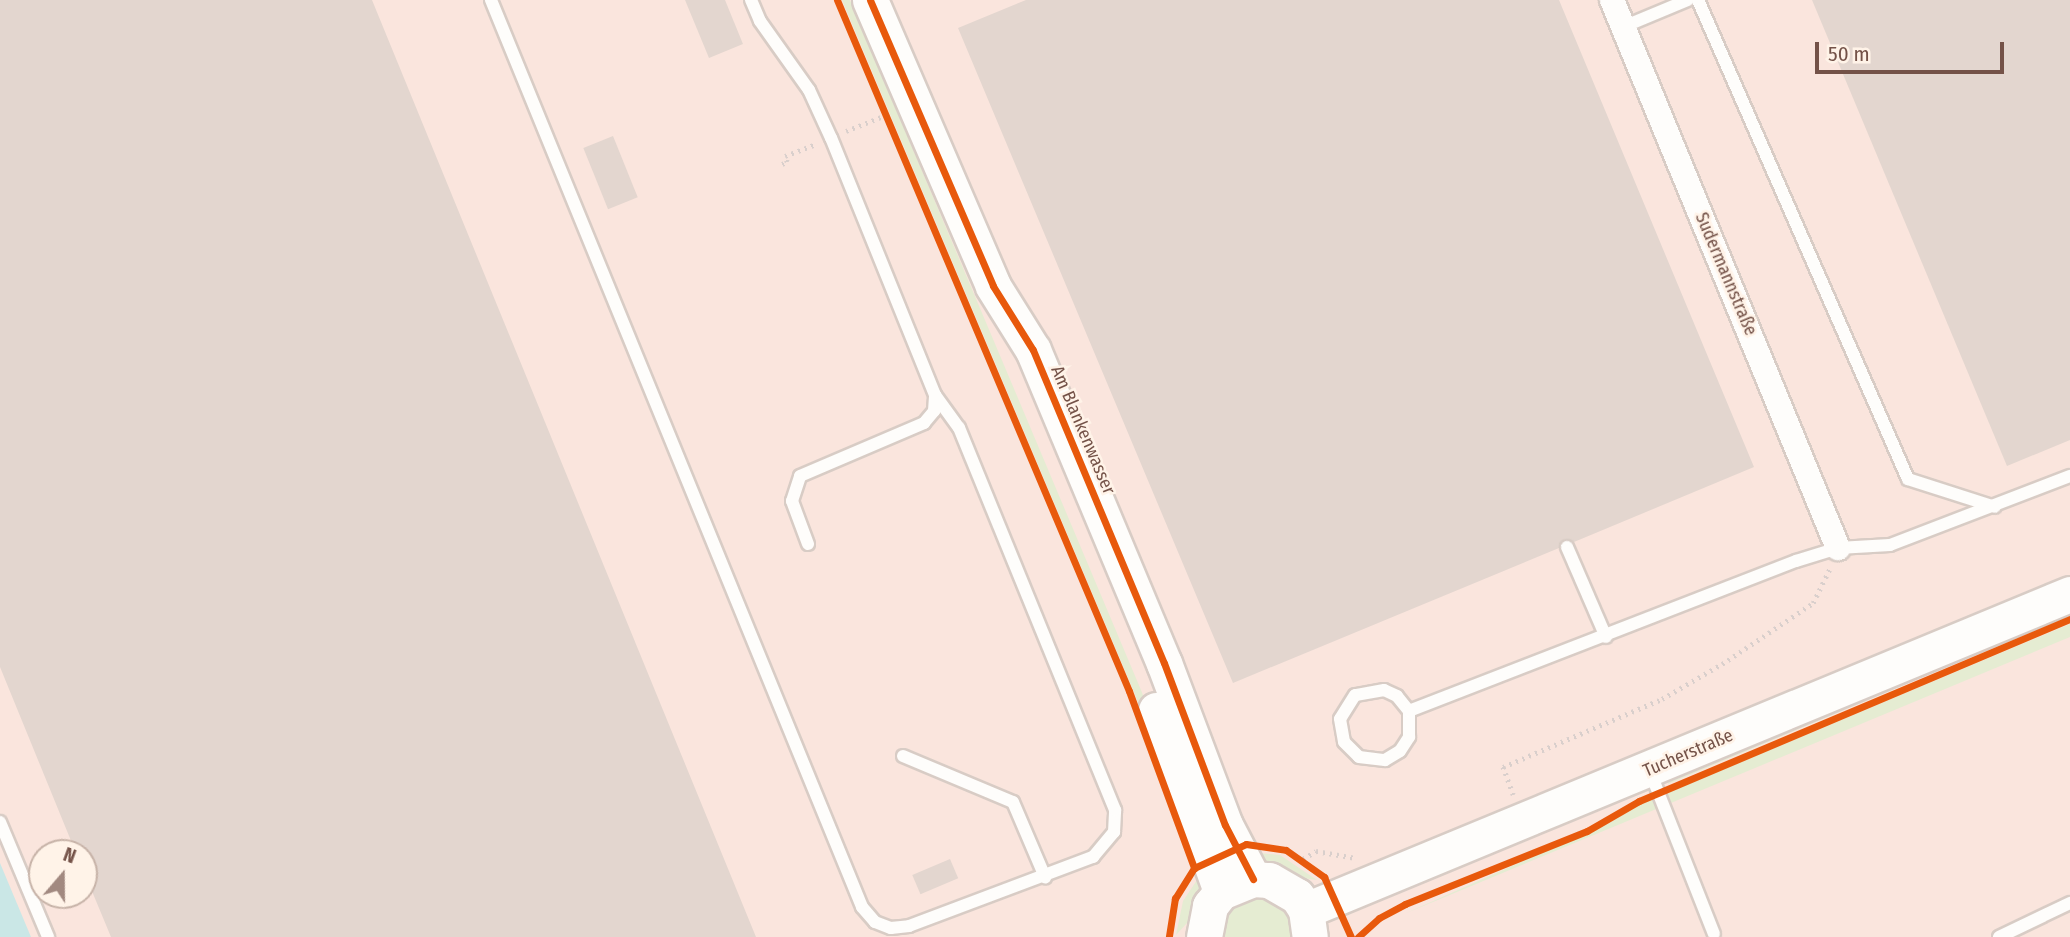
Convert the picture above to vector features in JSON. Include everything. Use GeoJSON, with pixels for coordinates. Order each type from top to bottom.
{"type":"FeatureCollection","features":[{"type":"Feature","properties":{"kind":"street","name":"Am Blankenwasser"},"geometry":{"type":"LineString","coordinates":[[870,0],[993,286],[1033,350],[1164,663],[1226,825],[1237,885]]}},
{"type":"Feature","properties":{"kind":"street","name":"Sudermannstraße"},"geometry":{"type":"LineString","coordinates":[[1612,0],[1838,548]]}},
{"type":"Feature","properties":{"kind":"street","name":"Tucherstraße"},"geometry":{"type":"LineString","coordinates":[[1237,885],[1284,886],[1308,923],[1649,769],[2070,594]]}},
{"type":"Feature","properties":{"kind":"street"},"geometry":{"type":"LineString","coordinates":[[1203,937],[1204,918],[1237,885]]}},
{"type":"Feature","properties":{"kind":"lane"},"geometry":{"type":"LineString","coordinates":[[491,0],[862,907],[875,922],[891,928],[909,926],[1045,877],[1101,851],[1116,823],[1113,800],[959,428],[935,395],[809,90],[760,21],[751,0]]}},
{"type":"Feature","properties":{"kind":"lane"},"geometry":{"type":"LineString","coordinates":[[1623,27],[1688,0]]}},
{"type":"Feature","properties":{"kind":"lane"},"geometry":{"type":"LineString","coordinates":[[1698,0],[1908,479],[1995,507]]}},
{"type":"Feature","properties":{"kind":"lane"},"geometry":{"type":"LineString","coordinates":[[808,544],[792,501],[800,476],[924,423],[934,411],[935,395]]}},
{"type":"Feature","properties":{"kind":"lane"},"geometry":{"type":"LineString","coordinates":[[1409,711],[1606,637],[1796,561],[1838,548],[1890,545],[1995,507],[2070,476]]}},
{"type":"Feature","properties":{"kind":"lane"},"geometry":{"type":"LineString","coordinates":[[1567,547],[1606,637]]}},
{"type":"Feature","properties":{"kind":"lane"},"geometry":{"type":"LineString","coordinates":[[1384,690],[1397,696],[1409,711],[1409,737],[1400,751],[1384,760],[1359,757],[1344,742],[1340,719],[1355,695],[1384,690]]}},
{"type":"Feature","properties":{"kind":"lane"},"geometry":{"type":"LineString","coordinates":[[903,756],[1013,802],[1045,877]]}},
{"type":"Feature","properties":{"kind":"lane"},"geometry":{"type":"LineString","coordinates":[[1649,769],[1714,934]]}},
{"type":"Feature","properties":{"kind":"lane"},"geometry":{"type":"LineString","coordinates":[[0,822],[48,937]]}},
{"type":"Feature","properties":{"kind":"lane"},"geometry":{"type":"LineString","coordinates":[[1999,937],[2070,903]]}},
{"type":"Feature","properties":{"kind":"path"},"geometry":{"type":"LineString","coordinates":[[864,124],[886,115]]}},
{"type":"Feature","properties":{"kind":"path"},"geometry":{"type":"LineString","coordinates":[[1515,800],[1503,766],[1662,699],[1796,617],[1814,603],[1838,548]]}},
{"type":"Feature","properties":{"kind":"shaded area"},"geometry":{"type":"Polygon","coordinates":[[[0,0],[2070,0],[2070,937],[0,937],[0,0]]]}},
{"type":"Feature","properties":{"kind":"green space"},"geometry":{"type":"Polygon","coordinates":[[[842,0],[850,0],[1141,690],[1201,851],[1193,850],[1134,692],[842,0]]]}},
{"type":"Feature","properties":{"kind":"green space"},"geometry":{"type":"Polygon","coordinates":[[[2070,610],[2070,615],[1668,784],[1669,777],[2070,610]]]}},
{"type":"Feature","properties":{"kind":"green space"},"geometry":{"type":"Polygon","coordinates":[[[2070,624],[2070,637],[1404,914],[1611,822],[1639,805],[2070,624]]]}},
{"type":"Feature","properties":{"kind":"green space"},"geometry":{"type":"Polygon","coordinates":[[[1250,852],[1280,855],[1317,880],[1295,877],[1250,852]]]}},
{"type":"Feature","properties":{"kind":"green space"},"geometry":{"type":"Polygon","coordinates":[[[1203,871],[1202,890],[1188,922],[1176,935],[1183,901],[1203,871]]]}},
{"type":"Feature","properties":{"kind":"green space"},"geometry":{"type":"Polygon","coordinates":[[[1247,895],[1272,897],[1291,914],[1295,937],[1218,937],[1225,909],[1247,895]]]}},
{"type":"Feature","properties":{"kind":"water"},"geometry":{"type":"Polygon","coordinates":[[[0,863],[31,937],[0,937],[0,863]]]}},
{"type":"Feature","properties":{"kind":"building"},"geometry":{"type":"Polygon","coordinates":[[[0,0],[372,0],[756,937],[111,937],[98,906],[98,839],[70,839],[0,667],[0,0]]]}},
{"type":"Feature","properties":{"kind":"building"},"geometry":{"type":"Polygon","coordinates":[[[685,0],[725,0],[743,44],[709,58],[685,0]]]}},
{"type":"Feature","properties":{"kind":"building"},"geometry":{"type":"Polygon","coordinates":[[[1026,0],[1559,0],[1754,467],[1574,542],[1564,539],[1559,548],[1233,683],[958,28],[1026,0]]]}},
{"type":"Feature","properties":{"kind":"building"},"geometry":{"type":"Polygon","coordinates":[[[1812,0],[2070,0],[2070,440],[2007,466],[1812,0]]]}},
{"type":"Feature","properties":{"kind":"building"},"geometry":{"type":"Polygon","coordinates":[[[613,136],[638,197],[608,209],[583,148],[613,136]]]}},
{"type":"Feature","properties":{"kind":"building"},"geometry":{"type":"Polygon","coordinates":[[[950,859],[958,878],[920,894],[912,875],[950,859]]]}},
{"type":"Feature","properties":{"kind":"cycle path"},"geometry":{"type":"LineString","coordinates":[[837,0],[1129,691],[1194,868],[1175,898],[1169,937]]}},
{"type":"Feature","properties":{"kind":"cycle path"},"geometry":{"type":"LineString","coordinates":[[870,0],[993,286],[1033,350],[1164,663],[1225,825],[1253,879]]}},
{"type":"Feature","properties":{"kind":"cycle path"},"geometry":{"type":"LineString","coordinates":[[1358,937],[1379,918],[1405,904],[1587,831],[1639,801],[2070,619]]}},
{"type":"Feature","properties":{"kind":"cycle path"},"geometry":{"type":"LineString","coordinates":[[1194,868],[1246,844],[1286,850],[1324,877],[1351,937]]}}]}
